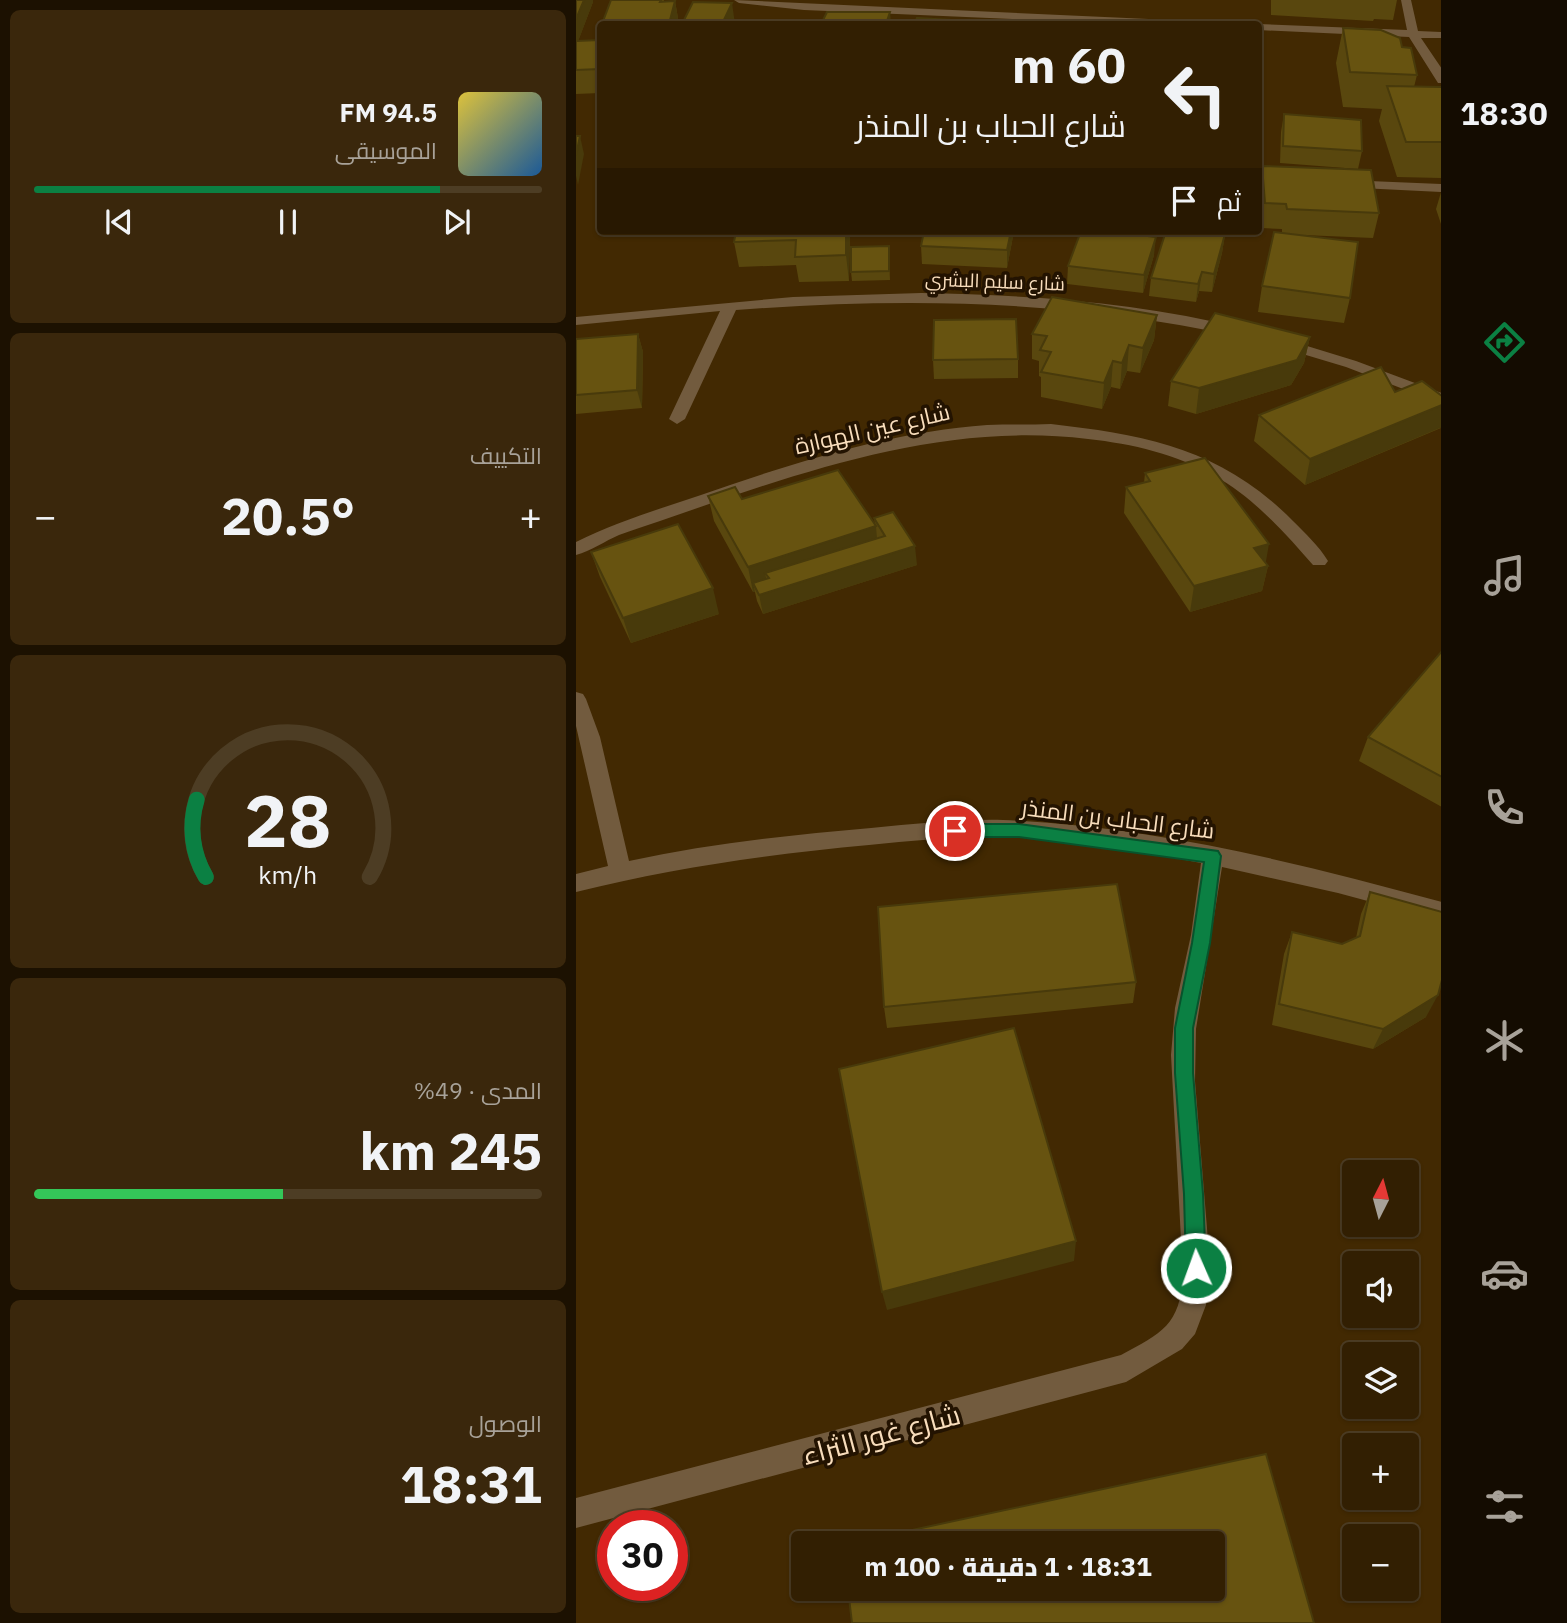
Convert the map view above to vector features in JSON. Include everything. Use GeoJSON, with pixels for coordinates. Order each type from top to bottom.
{"type":"FeatureCollection","features":[{"type":"Feature","properties":{"kind":"street"},"geometry":{"type":"LineString","coordinates":[[739,0],[803,12],[1096,21]]}},
{"type":"Feature","properties":{"kind":"street"},"geometry":{"type":"LineString","coordinates":[[1406,0],[1413,34],[1441,80]]}},
{"type":"Feature","properties":{"kind":"street"},"geometry":{"type":"LineString","coordinates":[[1262,27],[1441,35]]}},
{"type":"Feature","properties":{"kind":"street"},"geometry":{"type":"LineString","coordinates":[[1331,184],[1441,188]]}},
{"type":"Feature","properties":{"kind":"street","name":"شارع سليم البشري"},"geometry":{"type":"LineString","coordinates":[[576,321],[730,306],[876,298],[1055,301],[1118,307],[1263,337],[1351,364],[1441,398]]}},
{"type":"Feature","properties":{"kind":"street"},"geometry":{"type":"LineString","coordinates":[[678,419],[730,306]]}},
{"type":"Feature","properties":{"kind":"street","name":"شارع عين الهوارة"},"geometry":{"type":"LineString","coordinates":[[576,549],[613,531],[864,450],[922,436],[975,429],[1049,428],[1132,440],[1180,453],[1206,464],[1258,498],[1285,522],[1319,561]]}},
{"type":"Feature","properties":{"kind":"street"},"geometry":{"type":"LineString","coordinates":[[576,699],[590,737],[620,871]]}},
{"type":"Feature","properties":{"kind":"street","name":"شارع الحباب بن المنذر"},"geometry":{"type":"LineString","coordinates":[[576,883],[620,871],[746,850],[934,831],[1019,830],[1213,856],[1337,881],[1441,912]]}},
{"type":"Feature","properties":{"kind":"street","name":"شارع غور الثراء"},"geometry":{"type":"LineString","coordinates":[[576,1513],[1126,1368],[1162,1348],[1177,1334],[1190,1317],[1195,1296],[1196,1268],[1194,1194],[1184,1085],[1184,1028],[1201,943],[1213,856]]}},
{"type":"Feature","properties":{"kind":"building"},"geometry":{"type":"Polygon","coordinates":[[[576,0],[584,0],[576,19],[576,0]]]}},
{"type":"Feature","properties":{"kind":"building"},"geometry":{"type":"Polygon","coordinates":[[[611,0],[675,1],[670,20],[603,21],[611,0]]]}},
{"type":"Feature","properties":{"kind":"building"},"geometry":{"type":"Polygon","coordinates":[[[693,2],[732,3],[723,21],[684,21],[693,2]]]}},
{"type":"Feature","properties":{"kind":"building"},"geometry":{"type":"Polygon","coordinates":[[[827,12],[890,12],[887,21],[822,21],[827,12]]]}},
{"type":"Feature","properties":{"kind":"building"},"geometry":{"type":"Polygon","coordinates":[[[917,18],[970,21],[916,21],[917,18]]]}},
{"type":"Feature","properties":{"kind":"building"},"geometry":{"type":"Polygon","coordinates":[[[1343,28],[1381,30],[1400,38],[1402,47],[1411,48],[1417,75],[1350,72],[1343,28]]]}},
{"type":"Feature","properties":{"kind":"building"},"geometry":{"type":"Polygon","coordinates":[[[597,40],[597,69],[576,70],[576,41],[597,40]]]}},
{"type":"Feature","properties":{"kind":"building"},"geometry":{"type":"Polygon","coordinates":[[[1387,86],[1442,87],[1442,142],[1406,142],[1387,86]]]}},
{"type":"Feature","properties":{"kind":"building"},"geometry":{"type":"Polygon","coordinates":[[[1284,114],[1361,120],[1362,151],[1283,146],[1284,114]]]}},
{"type":"Feature","properties":{"kind":"building"},"geometry":{"type":"Polygon","coordinates":[[[576,136],[580,136],[576,155],[576,136]]]}},
{"type":"Feature","properties":{"kind":"building"},"geometry":{"type":"Polygon","coordinates":[[[1262,166],[1371,170],[1379,213],[1287,209],[1286,204],[1265,203],[1262,166]]]}},
{"type":"Feature","properties":{"kind":"building"},"geometry":{"type":"Polygon","coordinates":[[[1274,232],[1358,242],[1350,298],[1262,286],[1274,232]]]}},
{"type":"Feature","properties":{"kind":"building"},"geometry":{"type":"Polygon","coordinates":[[[735,235],[846,235],[846,255],[795,257],[796,240],[734,242],[735,235]]]}},
{"type":"Feature","properties":{"kind":"building"},"geometry":{"type":"Polygon","coordinates":[[[923,235],[1010,235],[1007,250],[921,246],[923,235]]]}},
{"type":"Feature","properties":{"kind":"building"},"geometry":{"type":"Polygon","coordinates":[[[1080,235],[1156,237],[1144,275],[1068,266],[1080,235]]]}},
{"type":"Feature","properties":{"kind":"building"},"geometry":{"type":"Polygon","coordinates":[[[1165,235],[1225,235],[1214,274],[1202,272],[1198,284],[1151,278],[1165,235]]]}},
{"type":"Feature","properties":{"kind":"building"},"geometry":{"type":"Polygon","coordinates":[[[889,246],[889,271],[851,272],[851,247],[889,246]]]}},
{"type":"Feature","properties":{"kind":"building"},"geometry":{"type":"Polygon","coordinates":[[[1052,297],[1157,315],[1143,348],[1129,345],[1122,363],[1113,361],[1104,383],[1041,372],[1051,352],[1040,350],[1047,336],[1032,334],[1052,297]]]}},
{"type":"Feature","properties":{"kind":"building"},"geometry":{"type":"Polygon","coordinates":[[[1215,313],[1310,337],[1297,360],[1199,388],[1171,381],[1215,313]]]}},
{"type":"Feature","properties":{"kind":"building"},"geometry":{"type":"Polygon","coordinates":[[[1016,319],[1018,359],[933,360],[934,320],[1016,319]]]}},
{"type":"Feature","properties":{"kind":"building"},"geometry":{"type":"Polygon","coordinates":[[[638,334],[637,390],[576,395],[576,339],[638,334]]]}},
{"type":"Feature","properties":{"kind":"building"},"geometry":{"type":"Polygon","coordinates":[[[1381,367],[1395,392],[1422,381],[1442,396],[1442,405],[1310,459],[1259,415],[1381,367]]]}},
{"type":"Feature","properties":{"kind":"building"},"geometry":{"type":"Polygon","coordinates":[[[1205,458],[1269,544],[1254,548],[1268,566],[1194,586],[1126,487],[1150,481],[1145,473],[1205,458]]]}},
{"type":"Feature","properties":{"kind":"building"},"geometry":{"type":"Polygon","coordinates":[[[838,470],[876,526],[748,567],[708,496],[735,487],[742,499],[838,470]]]}},
{"type":"Feature","properties":{"kind":"building"},"geometry":{"type":"Polygon","coordinates":[[[893,512],[915,546],[759,595],[753,583],[769,578],[765,573],[885,536],[874,518],[893,512]]]}},
{"type":"Feature","properties":{"kind":"building"},"geometry":{"type":"Polygon","coordinates":[[[678,524],[713,588],[623,618],[591,552],[678,524]]]}},
{"type":"Feature","properties":{"kind":"building"},"geometry":{"type":"Polygon","coordinates":[[[1442,651],[1442,777],[1368,737],[1442,651]]]}},
{"type":"Feature","properties":{"kind":"building"},"geometry":{"type":"Polygon","coordinates":[[[1117,884],[1136,982],[884,1007],[878,907],[1117,884]]]}},
{"type":"Feature","properties":{"kind":"building"},"geometry":{"type":"Polygon","coordinates":[[[1370,892],[1442,912],[1442,980],[1438,995],[1383,1029],[1279,1004],[1292,932],[1342,944],[1360,936],[1370,892]]]}},
{"type":"Feature","properties":{"kind":"building"},"geometry":{"type":"Polygon","coordinates":[[[1014,1028],[1076,1241],[882,1292],[839,1069],[1014,1028]]]}},
{"type":"Feature","properties":{"kind":"building"},"geometry":{"type":"Polygon","coordinates":[[[1266,1454],[1314,1623],[852,1623],[849,1601],[1225,1601],[1225,1531],[908,1531],[1266,1454]]]}},
{"type":"Feature","properties":{"kind":"route"},"geometry":{"type":"LineString","coordinates":[[955,831],[1019,830],[1213,856],[1201,943],[1184,1028],[1186,1120],[1194,1194],[1196,1268]]}}]}
